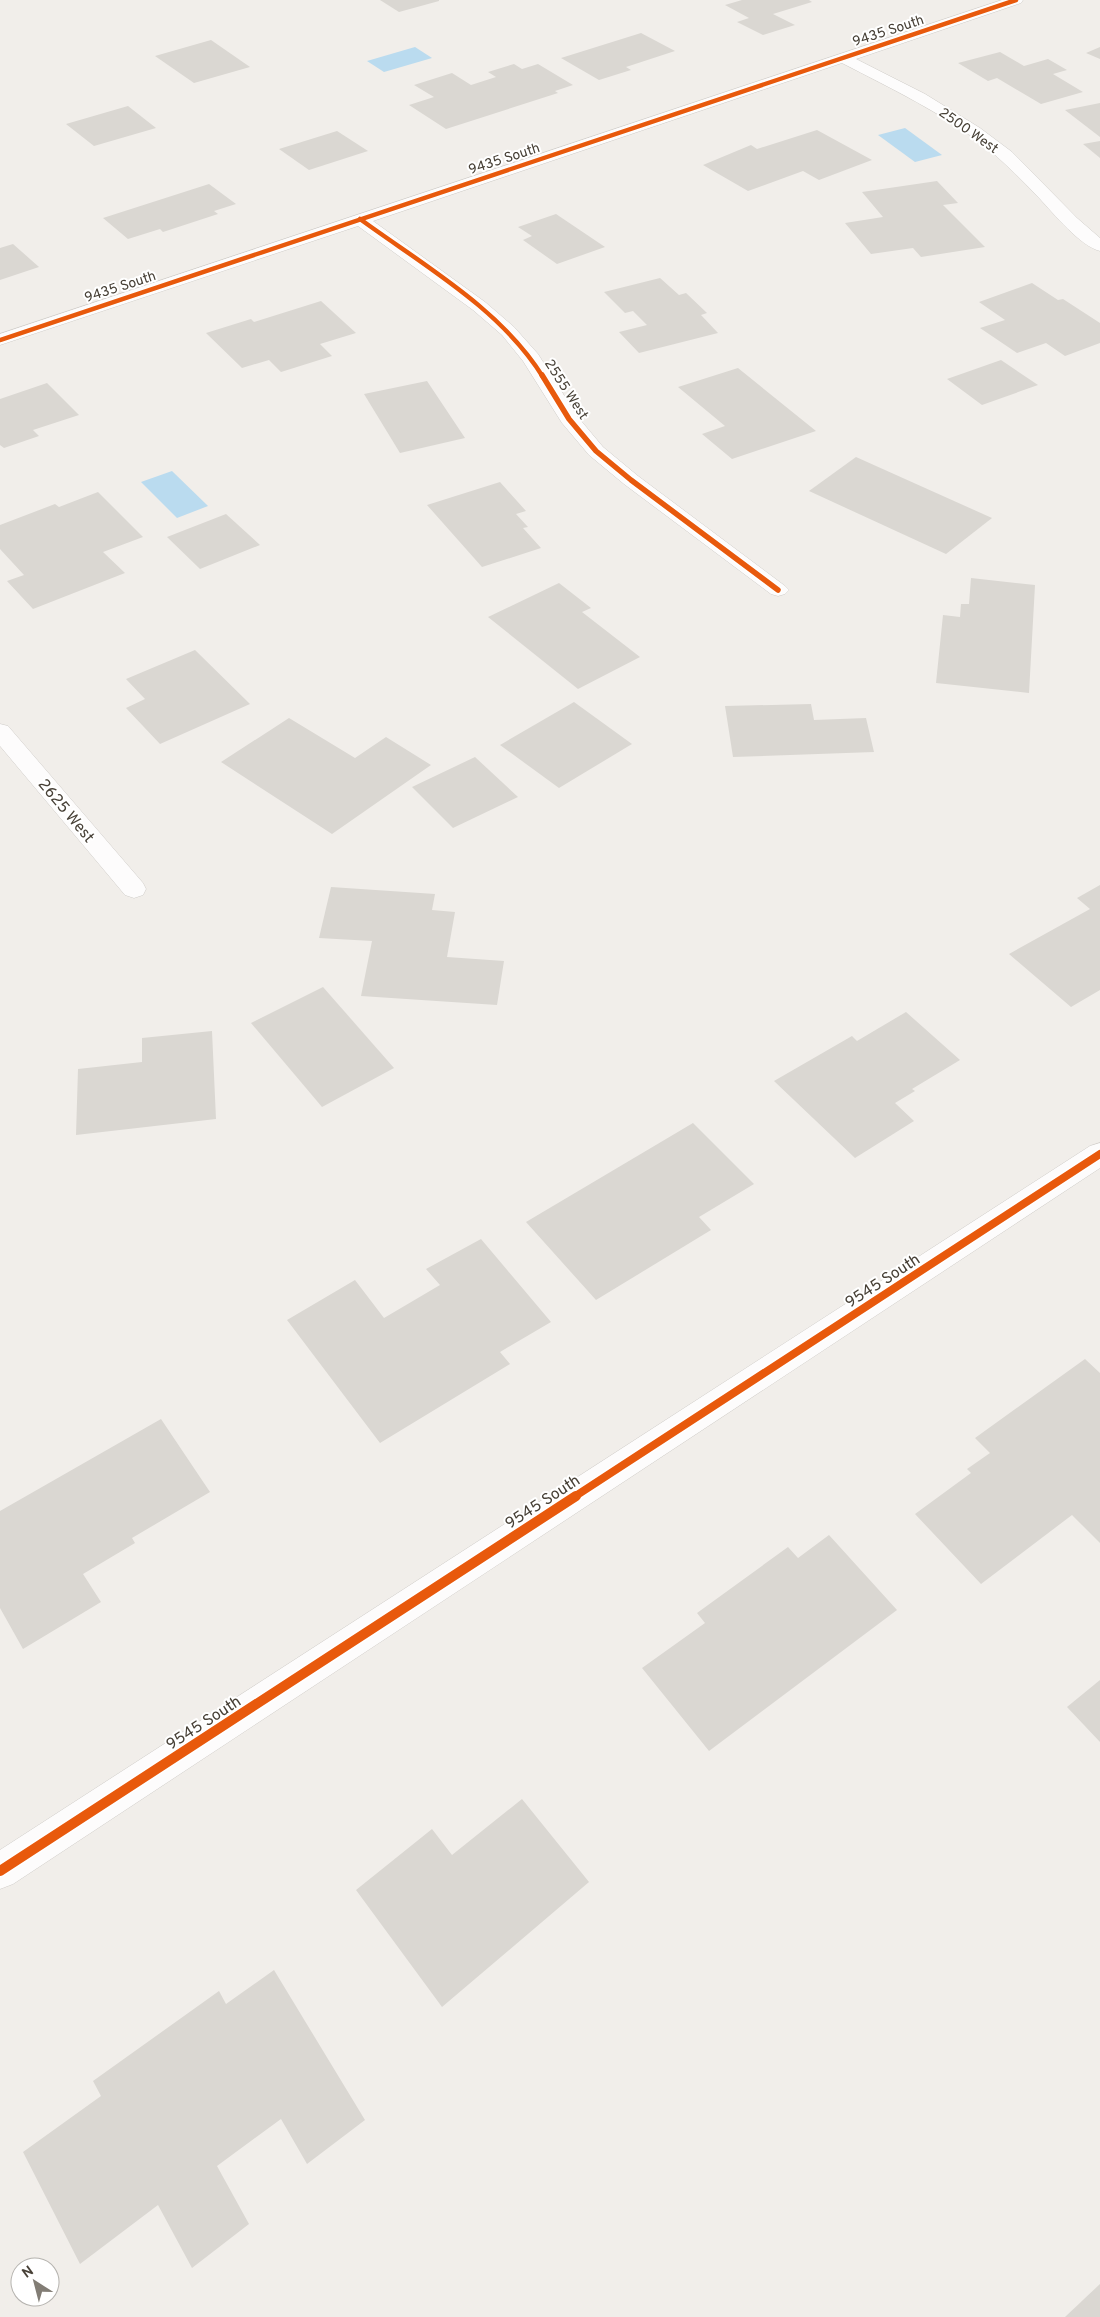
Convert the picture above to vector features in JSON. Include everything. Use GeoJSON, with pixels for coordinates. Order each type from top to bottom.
{"type":"FeatureCollection","features":[{"type":"Feature","properties":{"kind":"street","name":"9435 South"},"geometry":{"type":"LineString","coordinates":[[0,340],[1016,0]]}},
{"type":"Feature","properties":{"kind":"street","name":"2500 West"},"geometry":{"type":"LineString","coordinates":[[843,58],[924,99],[992,144],[1052,204],[1100,246]]}},
{"type":"Feature","properties":{"kind":"street","name":"2555 West"},"geometry":{"type":"LineString","coordinates":[[360,219],[479,306],[508,330],[531,358],[569,419],[596,450],[631,480],[778,590]]}},
{"type":"Feature","properties":{"kind":"street","name":"2625 West"},"geometry":{"type":"LineString","coordinates":[[0,731],[134,889]]}},
{"type":"Feature","properties":{"kind":"street","name":"9545 South"},"geometry":{"type":"LineString","coordinates":[[0,1871],[1100,1154]]}},
{"type":"Feature","properties":{"kind":"water"},"geometry":{"type":"Polygon","coordinates":[[[415,47],[432,58],[384,72],[367,61],[415,47]]]}},
{"type":"Feature","properties":{"kind":"water"},"geometry":{"type":"Polygon","coordinates":[[[905,128],[942,155],[915,162],[878,135],[905,128]]]}},
{"type":"Feature","properties":{"kind":"water"},"geometry":{"type":"Polygon","coordinates":[[[172,471],[208,506],[177,518],[141,482],[172,471]]]}},
{"type":"Feature","properties":{"kind":"building"},"geometry":{"type":"Polygon","coordinates":[[[380,0],[439,0],[439,1],[399,12],[380,0]]]}},
{"type":"Feature","properties":{"kind":"building"},"geometry":{"type":"Polygon","coordinates":[[[742,0],[809,0],[812,2],[773,14],[795,25],[763,35],[737,22],[749,18],[725,5],[742,0]]]}},
{"type":"Feature","properties":{"kind":"building"},"geometry":{"type":"Polygon","coordinates":[[[641,33],[675,51],[626,67],[631,70],[599,80],[561,58],[641,33]]]}},
{"type":"Feature","properties":{"kind":"building"},"geometry":{"type":"Polygon","coordinates":[[[211,40],[250,67],[194,83],[155,56],[211,40]]]}},
{"type":"Feature","properties":{"kind":"building"},"geometry":{"type":"Polygon","coordinates":[[[1100,47],[1100,59],[1086,53],[1100,47]]]}},
{"type":"Feature","properties":{"kind":"building"},"geometry":{"type":"Polygon","coordinates":[[[1000,52],[1024,66],[1048,59],[1067,70],[1053,74],[1083,92],[1041,104],[997,78],[988,81],[958,63],[1000,52]]]}},
{"type":"Feature","properties":{"kind":"building"},"geometry":{"type":"Polygon","coordinates":[[[514,64],[522,69],[538,64],[573,85],[555,91],[558,93],[446,129],[409,105],[434,97],[414,85],[452,73],[471,85],[496,77],[488,72],[514,64]]]}},
{"type":"Feature","properties":{"kind":"building"},"geometry":{"type":"Polygon","coordinates":[[[1100,103],[1100,137],[1065,110],[1100,103]]]}},
{"type":"Feature","properties":{"kind":"building"},"geometry":{"type":"Polygon","coordinates":[[[128,106],[156,128],[94,146],[66,124],[128,106]]]}},
{"type":"Feature","properties":{"kind":"building"},"geometry":{"type":"Polygon","coordinates":[[[817,130],[872,160],[819,180],[803,171],[748,191],[703,165],[751,145],[757,149],[817,130]]]}},
{"type":"Feature","properties":{"kind":"building"},"geometry":{"type":"Polygon","coordinates":[[[337,131],[368,151],[309,170],[279,149],[337,131]]]}},
{"type":"Feature","properties":{"kind":"building"},"geometry":{"type":"Polygon","coordinates":[[[1100,141],[1100,158],[1083,144],[1100,141]]]}},
{"type":"Feature","properties":{"kind":"building"},"geometry":{"type":"Polygon","coordinates":[[[937,181],[958,203],[943,205],[985,247],[921,257],[913,248],[871,254],[845,223],[883,217],[862,192],[937,181]]]}},
{"type":"Feature","properties":{"kind":"building"},"geometry":{"type":"Polygon","coordinates":[[[209,184],[236,204],[214,211],[218,214],[163,232],[160,229],[128,239],[103,218],[209,184]]]}},
{"type":"Feature","properties":{"kind":"building"},"geometry":{"type":"Polygon","coordinates":[[[556,214],[605,247],[557,264],[523,240],[532,236],[518,227],[556,214]]]}},
{"type":"Feature","properties":{"kind":"building"},"geometry":{"type":"Polygon","coordinates":[[[13,244],[39,267],[0,280],[0,248],[13,244]]]}},
{"type":"Feature","properties":{"kind":"building"},"geometry":{"type":"Polygon","coordinates":[[[660,278],[679,295],[686,293],[707,313],[701,315],[718,333],[639,353],[619,332],[647,325],[633,311],[625,313],[604,292],[660,278]]]}},
{"type":"Feature","properties":{"kind":"building"},"geometry":{"type":"Polygon","coordinates":[[[1032,283],[1058,300],[1063,299],[1100,323],[1100,343],[1065,356],[1046,343],[1017,353],[980,328],[1005,320],[979,302],[1032,283]]]}},
{"type":"Feature","properties":{"kind":"building"},"geometry":{"type":"Polygon","coordinates":[[[321,301],[356,333],[320,344],[332,356],[281,372],[269,360],[242,368],[206,333],[251,319],[254,322],[321,301]]]}},
{"type":"Feature","properties":{"kind":"building"},"geometry":{"type":"Polygon","coordinates":[[[1001,360],[1038,385],[982,405],[947,379],[1001,360]]]}},
{"type":"Feature","properties":{"kind":"building"},"geometry":{"type":"Polygon","coordinates":[[[738,368],[816,431],[732,459],[702,434],[725,426],[678,387],[738,368]]]}},
{"type":"Feature","properties":{"kind":"building"},"geometry":{"type":"Polygon","coordinates":[[[427,381],[465,438],[400,453],[364,394],[427,381]]]}},
{"type":"Feature","properties":{"kind":"building"},"geometry":{"type":"Polygon","coordinates":[[[47,383],[79,415],[33,430],[39,436],[4,448],[0,445],[0,399],[47,383]]]}},
{"type":"Feature","properties":{"kind":"building"},"geometry":{"type":"Polygon","coordinates":[[[856,457],[992,518],[946,554],[809,491],[856,457]]]}},
{"type":"Feature","properties":{"kind":"building"},"geometry":{"type":"Polygon","coordinates":[[[500,482],[526,511],[516,514],[528,527],[523,528],[541,548],[482,567],[427,505],[500,482]]]}},
{"type":"Feature","properties":{"kind":"building"},"geometry":{"type":"Polygon","coordinates":[[[98,492],[143,537],[103,552],[125,573],[33,609],[7,581],[24,575],[0,549],[0,525],[55,504],[59,507],[98,492]]]}},
{"type":"Feature","properties":{"kind":"building"},"geometry":{"type":"Polygon","coordinates":[[[226,514],[260,545],[200,569],[167,537],[226,514]]]}},
{"type":"Feature","properties":{"kind":"building"},"geometry":{"type":"Polygon","coordinates":[[[971,578],[1035,585],[1029,693],[936,683],[943,615],[960,617],[961,604],[969,604],[971,578]]]}},
{"type":"Feature","properties":{"kind":"building"},"geometry":{"type":"Polygon","coordinates":[[[559,583],[591,608],[582,612],[640,657],[578,689],[488,617],[559,583]]]}},
{"type":"Feature","properties":{"kind":"building"},"geometry":{"type":"Polygon","coordinates":[[[195,650],[250,704],[160,744],[126,708],[145,699],[126,679],[195,650]]]}},
{"type":"Feature","properties":{"kind":"building"},"geometry":{"type":"Polygon","coordinates":[[[574,702],[632,744],[559,788],[500,745],[574,702]]]}},
{"type":"Feature","properties":{"kind":"building"},"geometry":{"type":"Polygon","coordinates":[[[811,704],[814,720],[866,718],[874,752],[733,757],[725,706],[811,704]]]}},
{"type":"Feature","properties":{"kind":"building"},"geometry":{"type":"Polygon","coordinates":[[[289,718],[355,758],[386,737],[431,765],[332,834],[221,762],[289,718]]]}},
{"type":"Feature","properties":{"kind":"building"},"geometry":{"type":"Polygon","coordinates":[[[475,757],[518,797],[453,828],[412,787],[475,757]]]}},
{"type":"Feature","properties":{"kind":"building"},"geometry":{"type":"Polygon","coordinates":[[[1100,885],[1100,990],[1071,1007],[1009,954],[1090,909],[1077,898],[1100,885]]]}},
{"type":"Feature","properties":{"kind":"building"},"geometry":{"type":"Polygon","coordinates":[[[331,887],[435,894],[432,910],[455,912],[447,957],[504,961],[497,1005],[361,996],[372,941],[319,938],[331,887]]]}},
{"type":"Feature","properties":{"kind":"building"},"geometry":{"type":"Polygon","coordinates":[[[323,987],[394,1068],[322,1107],[251,1023],[323,987]]]}},
{"type":"Feature","properties":{"kind":"building"},"geometry":{"type":"Polygon","coordinates":[[[906,1012],[960,1060],[912,1089],[915,1091],[895,1103],[914,1121],[855,1158],[774,1081],[852,1036],[857,1041],[906,1012]]]}},
{"type":"Feature","properties":{"kind":"building"},"geometry":{"type":"Polygon","coordinates":[[[212,1031],[216,1119],[76,1135],[78,1069],[142,1062],[142,1038],[212,1031]]]}},
{"type":"Feature","properties":{"kind":"building"},"geometry":{"type":"Polygon","coordinates":[[[693,1123],[754,1184],[699,1217],[711,1230],[596,1300],[526,1222],[693,1123]]]}},
{"type":"Feature","properties":{"kind":"building"},"geometry":{"type":"Polygon","coordinates":[[[481,1239],[551,1322],[500,1352],[510,1364],[380,1443],[287,1320],[355,1280],[384,1318],[440,1285],[426,1269],[481,1239]]]}},
{"type":"Feature","properties":{"kind":"building"},"geometry":{"type":"Polygon","coordinates":[[[1085,1359],[1100,1373],[1100,1543],[1072,1515],[981,1584],[915,1514],[971,1473],[967,1469],[990,1453],[975,1438],[1085,1359]]]}},
{"type":"Feature","properties":{"kind":"building"},"geometry":{"type":"Polygon","coordinates":[[[161,1419],[210,1492],[132,1538],[135,1543],[83,1574],[101,1602],[23,1649],[0,1608],[0,1511],[161,1419]]]}},
{"type":"Feature","properties":{"kind":"building"},"geometry":{"type":"Polygon","coordinates":[[[829,1535],[897,1610],[709,1751],[642,1668],[705,1623],[697,1613],[788,1547],[798,1558],[829,1535]]]}},
{"type":"Feature","properties":{"kind":"building"},"geometry":{"type":"Polygon","coordinates":[[[1100,1680],[1100,1742],[1067,1707],[1100,1680]]]}},
{"type":"Feature","properties":{"kind":"building"},"geometry":{"type":"Polygon","coordinates":[[[522,1799],[589,1882],[442,2007],[356,1890],[432,1829],[452,1855],[522,1799]]]}},
{"type":"Feature","properties":{"kind":"building"},"geometry":{"type":"Polygon","coordinates":[[[274,1970],[365,2120],[307,2164],[281,2119],[217,2166],[249,2224],[192,2268],[158,2205],[80,2264],[23,2152],[101,2096],[93,2081],[219,1991],[226,2004],[274,1970]]]}},
{"type":"Feature","properties":{"kind":"building"},"geometry":{"type":"Polygon","coordinates":[[[1100,2284],[1100,2317],[1065,2317],[1100,2284]]]}},
{"type":"Feature","properties":{"kind":"cycle path"},"geometry":{"type":"LineString","coordinates":[[0,340],[1016,0]]}},
{"type":"Feature","properties":{"kind":"cycle path"},"geometry":{"type":"LineString","coordinates":[[360,219],[479,306],[508,331],[531,358],[569,419],[596,451],[631,480],[778,590]]}},
{"type":"Feature","properties":{"kind":"cycle path"},"geometry":{"type":"LineString","coordinates":[[0,1871],[1100,1154]]}}]}
